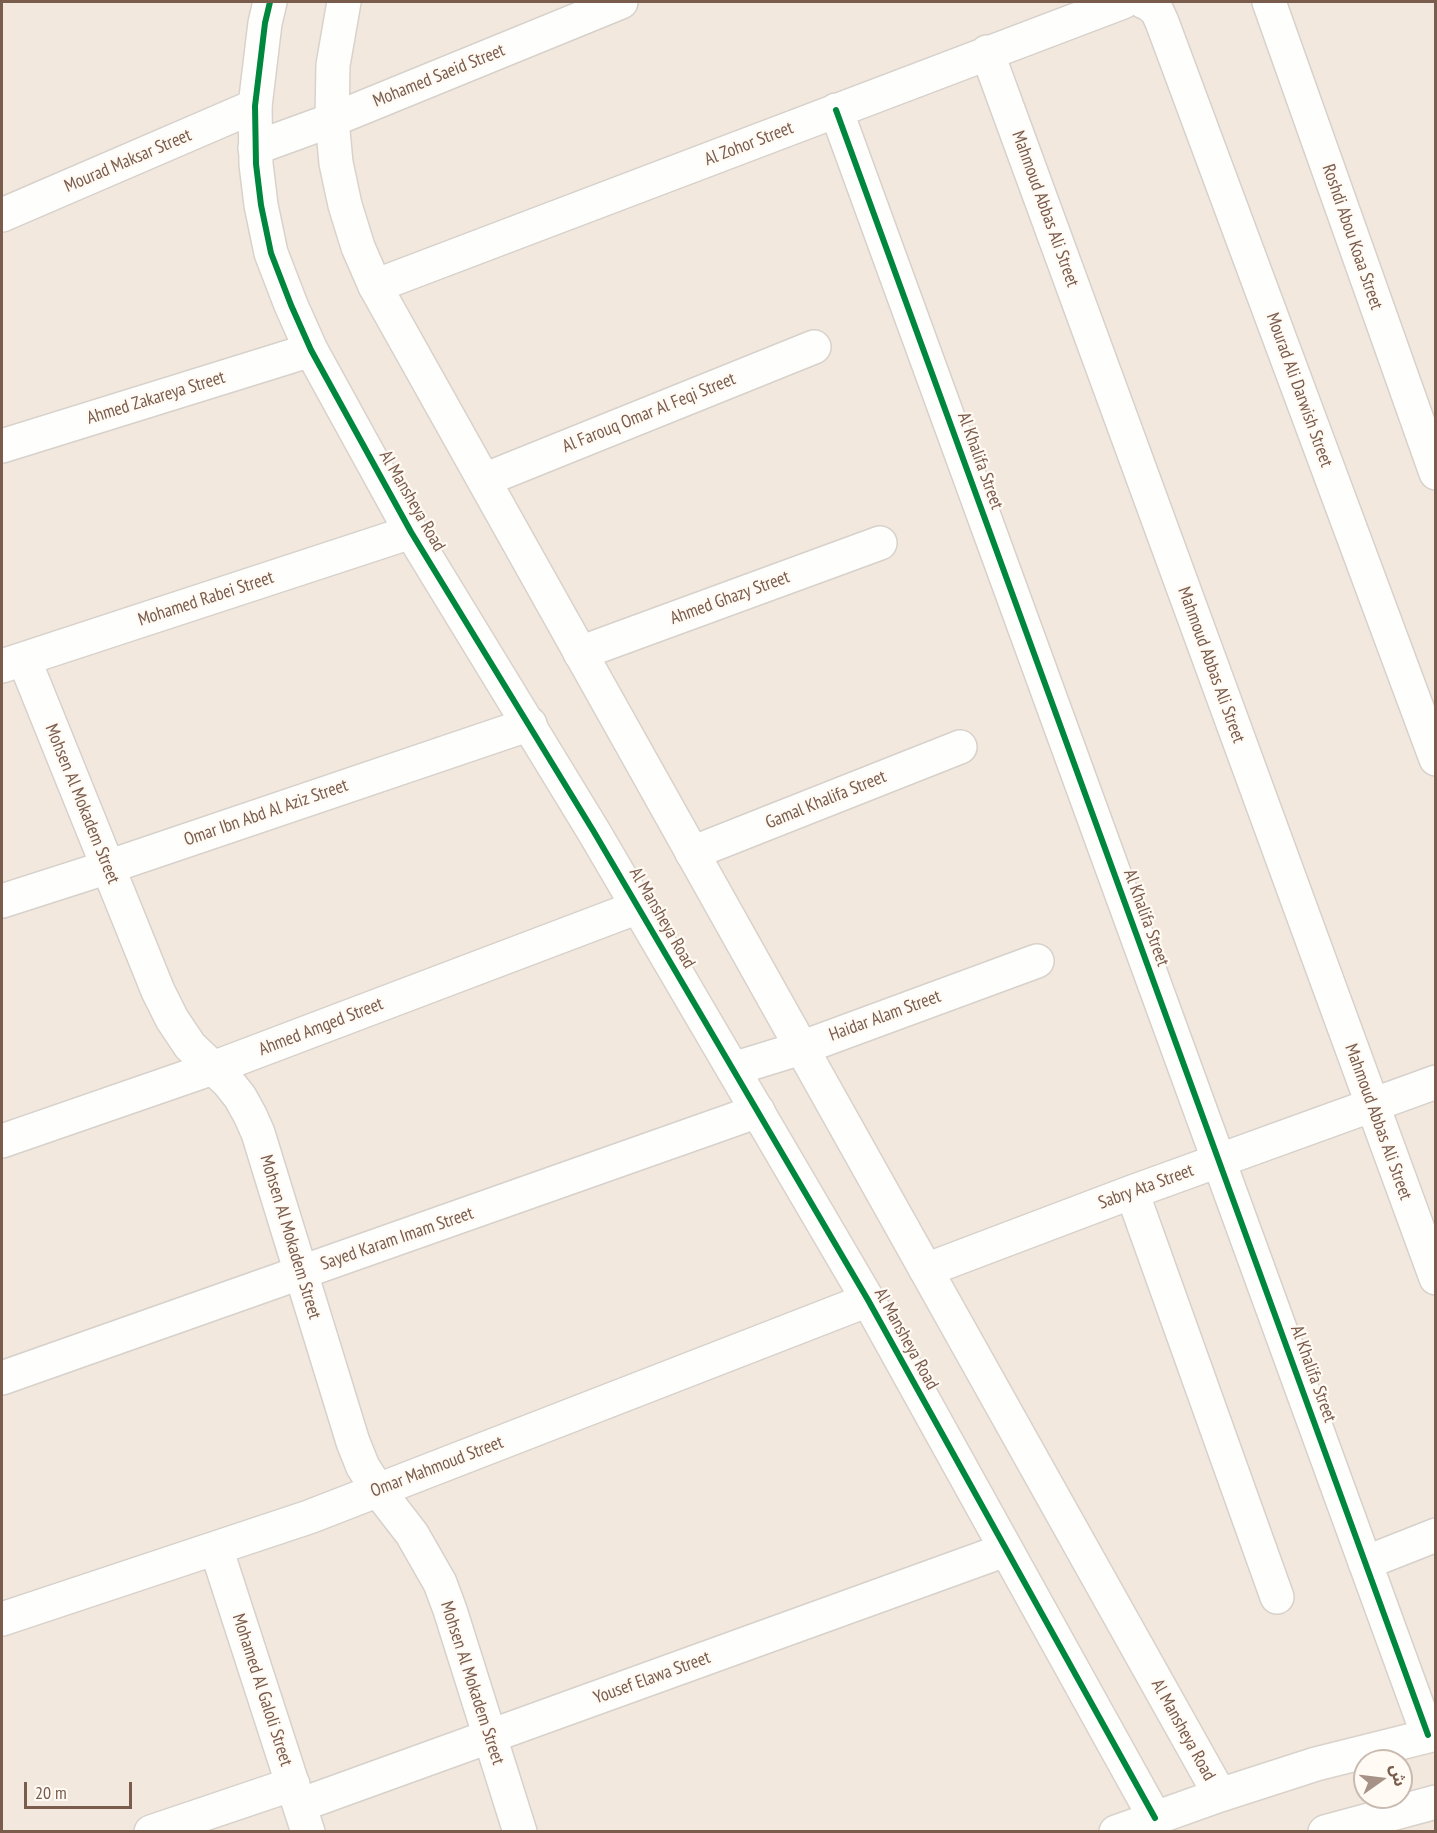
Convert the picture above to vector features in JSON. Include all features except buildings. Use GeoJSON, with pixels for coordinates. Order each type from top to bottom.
{"type":"FeatureCollection","features":[{"type":"Feature","properties":{"kind":"street","name":"Al Mansheya Road"},"geometry":{"type":"LineString","coordinates":[[270,2],[265,23],[255,106],[256,164],[261,205],[272,253],[311,350],[411,532],[530,724],[868,1300],[1155,1818]]}},
{"type":"Feature","properties":{"kind":"street","name":"Al Mansheya Road"},"geometry":{"type":"LineString","coordinates":[[344,2],[333,64],[332,120],[336,163],[345,205],[358,247],[375,286],[1220,1795]]}},
{"type":"Feature","properties":{"kind":"street","name":"Mohamed Saeid Street"},"geometry":{"type":"LineString","coordinates":[[255,148],[332,120],[621,2]]}},
{"type":"Feature","properties":{"kind":"street","name":"Al Zohor Street"},"geometry":{"type":"LineString","coordinates":[[375,286],[1123,2]]}},
{"type":"Feature","properties":{"kind":"street","name":"Roshdi Abou Koaa Street"},"geometry":{"type":"LineString","coordinates":[[1269,2],[1436,473]]}},
{"type":"Feature","properties":{"kind":"street","name":"Mourad Ali Darwish Street"},"geometry":{"type":"LineString","coordinates":[[1153,12],[1436,759]]}},
{"type":"Feature","properties":{"kind":"street","name":"Mahmoud Abbas Ali Street"},"geometry":{"type":"LineString","coordinates":[[987,52],[1436,1278]]}},
{"type":"Feature","properties":{"kind":"street","name":"Mourad Maksar Street"},"geometry":{"type":"LineString","coordinates":[[2,215],[255,106]]}},
{"type":"Feature","properties":{"kind":"street","name":"Al Khalifa Street"},"geometry":{"type":"LineString","coordinates":[[836,110],[1365,1563],[1432,1735]]}},
{"type":"Feature","properties":{"kind":"street","name":"Al Farouq Omar Al Feqi Street"},"geometry":{"type":"LineString","coordinates":[[484,480],[814,347]]}},
{"type":"Feature","properties":{"kind":"street","name":"Ahmed Zakareya Street"},"geometry":{"type":"LineString","coordinates":[[2,446],[311,350]]}},
{"type":"Feature","properties":{"kind":"street","name":"Mohamed Rabei Street"},"geometry":{"type":"LineString","coordinates":[[13,663],[411,532]]}},
{"type":"Feature","properties":{"kind":"street","name":"Ahmed Ghazy Street"},"geometry":{"type":"LineString","coordinates":[[580,653],[880,543]]}},
{"type":"Feature","properties":{"kind":"street","name":"Mohsen Al Mokadem Street"},"geometry":{"type":"LineString","coordinates":[[13,663],[108,867],[158,991],[172,1019],[190,1046],[228,1082],[250,1114],[258,1133],[353,1442],[363,1467],[412,1534],[440,1583],[520,1832]]}},
{"type":"Feature","properties":{"kind":"street","name":"Omar Ibn Abd Al Aziz Street"},"geometry":{"type":"LineString","coordinates":[[2,901],[530,724]]}},
{"type":"Feature","properties":{"kind":"street","name":"Gamal Khalifa Street"},"geometry":{"type":"LineString","coordinates":[[692,853],[960,747]]}},
{"type":"Feature","properties":{"kind":"street","name":"Ahmed Amged Street"},"geometry":{"type":"LineString","coordinates":[[2,1141],[213,1068],[638,907]]}},
{"type":"Feature","properties":{"kind":"street","name":"Haidar Alam Street"},"geometry":{"type":"LineString","coordinates":[[733,1069],[801,1048],[1037,961]]}},
{"type":"Feature","properties":{"kind":"street","name":"Sabry Ata Street"},"geometry":{"type":"LineString","coordinates":[[926,1270],[1132,1192],[1436,1082]]}},
{"type":"Feature","properties":{"kind":"street","name":"Sayed Karam Imam Street"},"geometry":{"type":"LineString","coordinates":[[2,1378],[758,1111]]}},
{"type":"Feature","properties":{"kind":"street"},"geometry":{"type":"LineString","coordinates":[[1132,1192],[1277,1597]]}},
{"type":"Feature","properties":{"kind":"street","name":"Omar Mahmoud Street"},"geometry":{"type":"LineString","coordinates":[[2,1619],[309,1517],[868,1300]]}},
{"type":"Feature","properties":{"kind":"street"},"geometry":{"type":"LineString","coordinates":[[1365,1563],[1436,1535]]}},
{"type":"Feature","properties":{"kind":"street","name":"Mohamed Al Galoli Street"},"geometry":{"type":"LineString","coordinates":[[216,1548],[300,1807]]}},
{"type":"Feature","properties":{"kind":"street","name":"Yousef Elawa Street"},"geometry":{"type":"LineString","coordinates":[[151,1832],[300,1807],[1005,1550]]}},
{"type":"Feature","properties":{"kind":"street"},"geometry":{"type":"LineString","coordinates":[[1116,1832],[1316,1764],[1432,1735]]}},
{"type":"Feature","properties":{"kind":"street"},"geometry":{"type":"LineString","coordinates":[[1325,1832],[1436,1802]]}},
{"type":"Feature","properties":{"kind":"shaded area"},"geometry":{"type":"Polygon","coordinates":[[[2,2],[1435,2],[1435,1831],[2,1832],[2,2]]]}},
{"type":"Feature","properties":{"kind":"cycle path"},"geometry":{"type":"LineString","coordinates":[[270,2],[265,23],[255,106],[256,164],[261,205],[271,253],[311,350],[411,532],[594,832],[868,1300],[1155,1818]]}},
{"type":"Feature","properties":{"kind":"cycle path"},"geometry":{"type":"LineString","coordinates":[[836,110],[1428,1735]]}}]}
